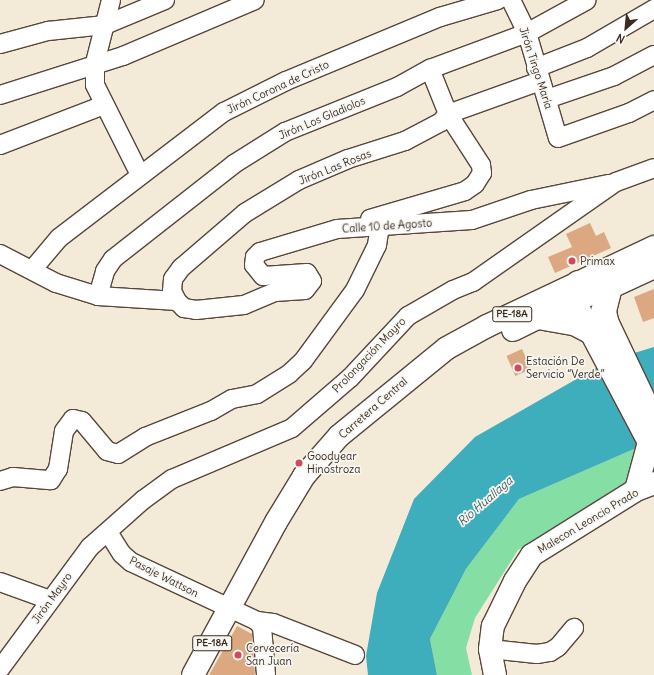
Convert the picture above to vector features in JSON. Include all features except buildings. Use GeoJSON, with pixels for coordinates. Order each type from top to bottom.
{"type":"FeatureCollection","features":[{"type":"Feature","properties":{"kind":"main road","name":"Carretera Central"},"geometry":{"type":"LineString","coordinates":[[193,675],[230,610],[276,522],[304,476],[339,436],[447,348],[487,326],[589,290],[654,247]]}},
{"type":"Feature","properties":{"kind":"main road","name":"PE-18A"},"geometry":{"type":"LineString","coordinates":[[447,348],[507,333],[589,290],[654,267]]}},
{"type":"Feature","properties":{"kind":"main road"},"geometry":{"type":"LineString","coordinates":[[589,290],[604,337],[651,439],[645,487]]}},
{"type":"Feature","properties":{"kind":"main road"},"geometry":{"type":"LineString","coordinates":[[589,290],[605,312],[604,337]]}},
{"type":"Feature","properties":{"kind":"main road"},"geometry":{"type":"LineString","coordinates":[[538,318],[576,325],[604,337]]}},
{"type":"Feature","properties":{"kind":"main road","name":"Malecon Leoncio Prado"},"geometry":{"type":"LineString","coordinates":[[495,675],[490,649],[493,626],[515,581],[532,555],[645,487]]}},
{"type":"Feature","properties":{"kind":"street"},"geometry":{"type":"LineString","coordinates":[[111,0],[95,63],[95,85],[140,175]]}},
{"type":"Feature","properties":{"kind":"street"},"geometry":{"type":"LineString","coordinates":[[0,44],[48,31],[105,25],[165,0]]}},
{"type":"Feature","properties":{"kind":"street"},"geometry":{"type":"LineString","coordinates":[[0,95],[95,63],[123,56],[255,0]]}},
{"type":"Feature","properties":{"kind":"street","name":"Jirón Corona de Cristo"},"geometry":{"type":"LineString","coordinates":[[32,270],[59,238],[224,112],[286,81],[440,17],[498,0]]}},
{"type":"Feature","properties":{"kind":"street","name":"Jirón Tingo María"},"geometry":{"type":"LineString","coordinates":[[511,0],[527,33],[558,138],[629,113],[654,100]]}},
{"type":"Feature","properties":{"kind":"street","name":"Jirón Los Gladiolos"},"geometry":{"type":"LineString","coordinates":[[98,296],[105,270],[114,259],[234,164],[285,132],[397,87],[430,69],[527,33],[587,0]]}},
{"type":"Feature","properties":{"kind":"street","name":"Jirón Las Rosas"},"geometry":{"type":"LineString","coordinates":[[177,301],[172,291],[173,279],[181,268],[245,213],[299,180],[348,159],[405,141],[440,122],[448,114],[538,74],[587,48],[654,9]]}},
{"type":"Feature","properties":{"kind":"street"},"geometry":{"type":"LineString","coordinates":[[547,99],[614,76],[654,55]]}},
{"type":"Feature","properties":{"kind":"street"},"geometry":{"type":"LineString","coordinates":[[337,229],[465,191],[475,184],[482,173],[482,165],[448,114],[430,69]]}},
{"type":"Feature","properties":{"kind":"street"},"geometry":{"type":"LineString","coordinates":[[0,145],[104,105]]}},
{"type":"Feature","properties":{"kind":"street","name":"Prolongación Mayro"},"geometry":{"type":"LineString","coordinates":[[108,532],[143,500],[172,479],[292,428],[304,420],[350,378],[408,316],[453,290],[473,282],[616,182],[654,168]]}},
{"type":"Feature","properties":{"kind":"street","name":"Calle 10 de Agosto"},"geometry":{"type":"LineString","coordinates":[[2,258],[32,270],[56,283],[98,296],[177,301],[184,308],[196,310],[244,305],[275,292],[305,290],[312,281],[307,273],[263,276],[255,269],[255,257],[260,252],[337,229],[472,220],[531,200],[616,182]]}},
{"type":"Feature","properties":{"kind":"street"},"geometry":{"type":"LineString","coordinates":[[0,481],[13,477],[51,480],[58,470],[64,431],[73,419],[82,421],[107,451],[118,454],[145,438],[212,411],[232,399],[257,394],[289,374],[302,361],[355,290],[377,245],[380,226]]}},
{"type":"Feature","properties":{"kind":"street","name":"Jirón Mayro"},"geometry":{"type":"LineString","coordinates":[[2,665],[90,548],[108,532]]}},
{"type":"Feature","properties":{"kind":"street","name":"Pasaje Wattson"},"geometry":{"type":"LineString","coordinates":[[108,532],[122,554],[131,562],[230,610],[257,621],[272,623],[355,655]]}},
{"type":"Feature","properties":{"kind":"street"},"geometry":{"type":"LineString","coordinates":[[0,582],[50,600]]}},
{"type":"Feature","properties":{"kind":"street"},"geometry":{"type":"LineString","coordinates":[[257,621],[262,627],[266,675]]}},
{"type":"Feature","properties":{"kind":"street"},"geometry":{"type":"LineString","coordinates":[[490,649],[537,654],[550,652],[558,647],[574,628]]}},
{"type":"Feature","properties":{"kind":"green space"},"geometry":{"type":"Polygon","coordinates":[[[634,449],[634,472],[624,486],[518,550],[475,618],[466,648],[472,675],[437,675],[430,639],[466,569],[519,499],[634,449]]]}},
{"type":"Feature","properties":{"kind":"water","name":"Río Huallaga"},"geometry":{"type":"Polygon","coordinates":[[[654,347],[654,432],[634,449],[519,499],[466,569],[430,639],[437,675],[368,675],[366,656],[377,593],[414,499],[475,437],[608,361],[654,347]]]}},
{"type":"Feature","properties":{"kind":"place","name":"Primax"},"geometry":{"type":"Point","coordinates":[572,261]}},
{"type":"Feature","properties":{"kind":"place","name":"Estación De Servicio “Verde”"},"geometry":{"type":"Point","coordinates":[518,368]}},
{"type":"Feature","properties":{"kind":"place","name":"Goodyear Hinostroza"},"geometry":{"type":"Point","coordinates":[299,463]}},
{"type":"Feature","properties":{"kind":"place","name":"Cervecería San Juan"},"geometry":{"type":"Point","coordinates":[238,655]}}]}
